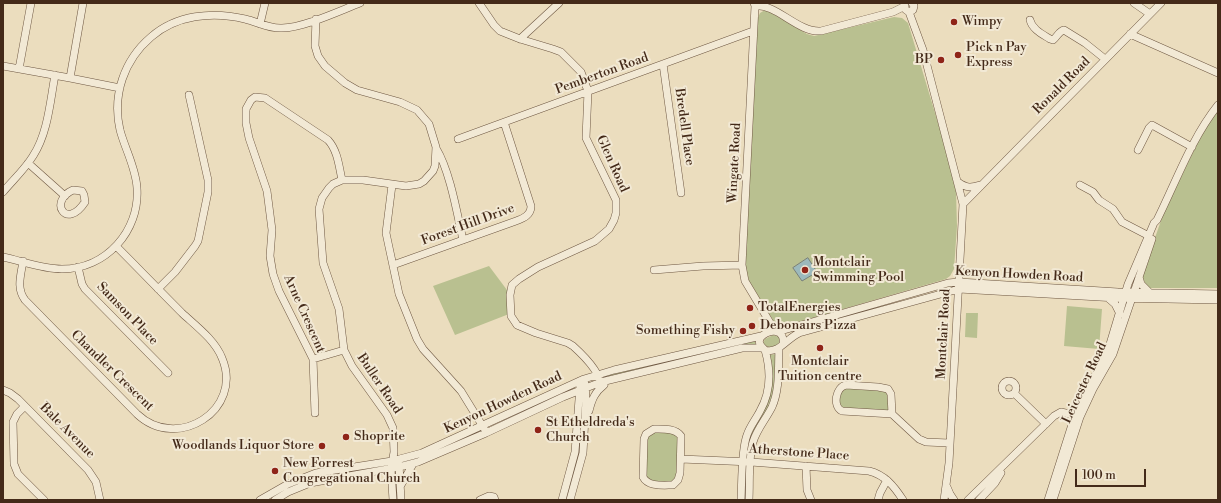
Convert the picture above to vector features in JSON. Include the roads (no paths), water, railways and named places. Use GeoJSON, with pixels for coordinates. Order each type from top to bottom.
{"type":"FeatureCollection","features":[{"type":"Feature","properties":{"kind":"street"},"geometry":{"type":"LineString","coordinates":[[18,69],[31,3]]}},
{"type":"Feature","properties":{"kind":"street"},"geometry":{"type":"LineString","coordinates":[[70,78],[83,3]]}},
{"type":"Feature","properties":{"kind":"street"},"geometry":{"type":"LineString","coordinates":[[260,24],[265,3]]}},
{"type":"Feature","properties":{"kind":"street"},"geometry":{"type":"LineString","coordinates":[[3,257],[54,268],[78,267],[97,260],[116,246],[130,228],[137,201],[137,186],[120,130],[118,99],[124,73],[136,52],[152,36],[170,24],[193,17],[231,16],[276,28],[295,27],[360,3]]}},
{"type":"Feature","properties":{"kind":"street","name":"Glen Road"},"geometry":{"type":"LineString","coordinates":[[479,3],[497,28],[505,34],[553,48],[561,52],[581,72],[588,91],[586,138],[616,200],[616,213],[614,220],[609,229],[595,240],[538,267],[514,282],[511,289],[511,310],[512,319],[517,325],[536,333],[571,344],[598,374],[601,384]]}},
{"type":"Feature","properties":{"kind":"street"},"geometry":{"type":"LineString","coordinates":[[520,39],[559,3]]}},
{"type":"Feature","properties":{"kind":"street"},"geometry":{"type":"LineString","coordinates":[[1134,3],[1150,14]]}},
{"type":"Feature","properties":{"kind":"street","name":"Ronald Road"},"geometry":{"type":"LineString","coordinates":[[964,204],[1161,3]]}},
{"type":"Feature","properties":{"kind":"street"},"geometry":{"type":"LineString","coordinates":[[754,5],[763,6],[806,29],[815,32],[821,32],[893,12],[909,6]]}},
{"type":"Feature","properties":{"kind":"street","name":"Wingate Road"},"geometry":{"type":"LineString","coordinates":[[754,5],[742,265],[745,282],[766,318],[776,331]]}},
{"type":"Feature","properties":{"kind":"street","name":"Montclair Road"},"geometry":{"type":"LineString","coordinates":[[909,6],[964,204],[947,485],[944,500]]}},
{"type":"Feature","properties":{"kind":"street"},"geometry":{"type":"LineString","coordinates":[[316,19],[315,46],[318,56],[325,66],[345,83],[357,90],[400,102],[417,110],[428,124],[436,147],[441,156],[463,240]]}},
{"type":"Feature","properties":{"kind":"street"},"geometry":{"type":"LineString","coordinates":[[1030,20],[1036,29],[1050,39],[1053,40],[1061,31],[1064,30],[1085,43],[1106,59]]}},
{"type":"Feature","properties":{"kind":"street","name":"Pemberton Road"},"geometry":{"type":"LineString","coordinates":[[458,139],[753,32]]}},
{"type":"Feature","properties":{"kind":"street"},"geometry":{"type":"LineString","coordinates":[[1130,34],[1218,73]]}},
{"type":"Feature","properties":{"kind":"street","name":"Bredell Place"},"geometry":{"type":"LineString","coordinates":[[663,64],[681,193]]}},
{"type":"Feature","properties":{"kind":"street"},"geometry":{"type":"LineString","coordinates":[[3,66],[120,88]]}},
{"type":"Feature","properties":{"kind":"street"},"geometry":{"type":"LineString","coordinates":[[3,192],[38,149],[44,132],[55,76]]}},
{"type":"Feature","properties":{"kind":"street"},"geometry":{"type":"LineString","coordinates":[[158,289],[175,272],[198,241],[208,192],[208,180],[189,94]]}},
{"type":"Feature","properties":{"kind":"street","name":"Arne Crescent"},"geometry":{"type":"LineString","coordinates":[[315,413],[313,359],[279,291],[273,274],[270,256],[272,230],[268,197],[248,138],[246,123],[246,109],[251,100],[255,97],[264,98],[328,140],[332,144],[336,153],[342,180]]}},
{"type":"Feature","properties":{"kind":"street"},"geometry":{"type":"LineString","coordinates":[[1157,220],[1192,146],[1205,122],[1218,105]]}},
{"type":"Feature","properties":{"kind":"street","name":"Forest Hill Drive"},"geometry":{"type":"LineString","coordinates":[[393,265],[522,218],[531,210],[504,122]]}},
{"type":"Feature","properties":{"kind":"street"},"geometry":{"type":"LineString","coordinates":[[1138,150],[1150,126],[1152,125],[1192,146]]}},
{"type":"Feature","properties":{"kind":"street"},"geometry":{"type":"LineString","coordinates":[[342,180],[363,180],[392,185],[411,186],[419,184],[432,173],[435,166],[436,147]]}},
{"type":"Feature","properties":{"kind":"street"},"geometry":{"type":"LineString","coordinates":[[28,163],[65,196]]}},
{"type":"Feature","properties":{"kind":"street","name":"Buller Road"},"geometry":{"type":"LineString","coordinates":[[342,180],[333,184],[324,193],[319,204],[318,217],[323,263],[339,309],[344,350],[352,366],[390,420],[393,428],[395,464]]}},
{"type":"Feature","properties":{"kind":"street"},"geometry":{"type":"LineString","coordinates":[[958,182],[966,187],[972,188],[981,185]]}},
{"type":"Feature","properties":{"kind":"street"},"geometry":{"type":"LineString","coordinates":[[392,185],[386,233],[399,294],[420,344],[428,355],[461,390],[486,433]]}},
{"type":"Feature","properties":{"kind":"street"},"geometry":{"type":"LineString","coordinates":[[1080,185],[1093,192],[1099,200],[1113,209],[1122,222],[1149,236]]}},
{"type":"Feature","properties":{"kind":"street","name":"Leicester Road"},"geometry":{"type":"LineString","coordinates":[[1048,500],[1084,395],[1107,354],[1125,295],[1154,223],[1157,220]]}},
{"type":"Feature","properties":{"kind":"street","name":"Leicester Road"},"geometry":{"type":"LineString","coordinates":[[1053,500],[1077,416],[1113,354],[1157,224],[1157,220]]}},
{"type":"Feature","properties":{"kind":"street","name":"Chandler Crescent"},"geometry":{"type":"LineString","coordinates":[[23,261],[20,280],[20,291],[22,297],[143,419],[158,427],[174,430],[183,429],[200,422],[212,412],[223,395],[226,372],[222,358],[216,347],[116,246]]}},
{"type":"Feature","properties":{"kind":"street"},"geometry":{"type":"LineString","coordinates":[[654,270],[703,266],[742,265]]}},
{"type":"Feature","properties":{"kind":"street","name":"Samson Place"},"geometry":{"type":"LineString","coordinates":[[78,267],[82,284],[85,289],[168,373]]}},
{"type":"Feature","properties":{"kind":"street"},"geometry":{"type":"LineString","coordinates":[[1139,277],[1141,284],[1150,293]]}},
{"type":"Feature","properties":{"kind":"street","name":"Kenyon Howden Road"},"geometry":{"type":"LineString","coordinates":[[781,346],[794,336],[853,313],[948,283],[1018,289],[1218,300]]}},
{"type":"Feature","properties":{"kind":"street","name":"Kenyon Howden Road"},"geometry":{"type":"LineString","coordinates":[[1051,291],[1107,298],[1125,295]]}},
{"type":"Feature","properties":{"kind":"street","name":"Kenyon Howden Road"},"geometry":{"type":"LineString","coordinates":[[1133,296],[1150,293],[1218,294]]}},
{"type":"Feature","properties":{"kind":"street"},"geometry":{"type":"LineString","coordinates":[[1107,298],[1115,304],[1120,314]]}},
{"type":"Feature","properties":{"kind":"street","name":"Kenyon Howden Road"},"geometry":{"type":"LineString","coordinates":[[776,331],[853,313]]}},
{"type":"Feature","properties":{"kind":"street","name":"Wingate Road"},"geometry":{"type":"LineString","coordinates":[[764,334],[766,318]]}},
{"type":"Feature","properties":{"kind":"street"},"geometry":{"type":"LineString","coordinates":[[803,324],[806,331]]}},
{"type":"Feature","properties":{"kind":"street"},"geometry":{"type":"LineString","coordinates":[[741,500],[747,462],[757,430],[771,407],[775,395],[783,337],[776,331],[764,334],[760,341],[770,372],[767,392],[761,410],[747,434],[745,442],[747,462],[749,500]]}},
{"type":"Feature","properties":{"kind":"street","name":"Kenyon Howden Road"},"geometry":{"type":"LineString","coordinates":[[275,500],[288,492],[310,483],[376,471],[422,454],[598,374],[764,334]]}},
{"type":"Feature","properties":{"kind":"street"},"geometry":{"type":"LineString","coordinates":[[763,349],[770,351],[781,346]]}},
{"type":"Feature","properties":{"kind":"street","name":"Kenyon Howden Road"},"geometry":{"type":"LineString","coordinates":[[260,500],[288,484],[311,474],[395,464],[413,464],[486,433],[563,397],[612,379],[742,348],[763,349]]}},
{"type":"Feature","properties":{"kind":"street"},"geometry":{"type":"LineString","coordinates":[[313,359],[344,350]]}},
{"type":"Feature","properties":{"kind":"street"},"geometry":{"type":"LineString","coordinates":[[570,500],[583,453],[585,420],[582,380]]}},
{"type":"Feature","properties":{"kind":"street"},"geometry":{"type":"LineString","coordinates":[[585,420],[593,396],[601,384]]}},
{"type":"Feature","properties":{"kind":"street"},"geometry":{"type":"LineString","coordinates":[[892,414],[891,394],[886,388],[846,385],[838,390],[836,404],[839,410],[892,414],[919,439],[926,442],[949,444]]}},
{"type":"Feature","properties":{"kind":"street"},"geometry":{"type":"LineString","coordinates":[[562,500],[575,452],[578,406],[583,389]]}},
{"type":"Feature","properties":{"kind":"street","name":"Bale Avenue"},"geometry":{"type":"LineString","coordinates":[[3,390],[14,396],[25,406],[88,470],[96,482],[100,500]]}},
{"type":"Feature","properties":{"kind":"street"},"geometry":{"type":"LineString","coordinates":[[1015,394],[1046,424]]}},
{"type":"Feature","properties":{"kind":"street"},"geometry":{"type":"LineString","coordinates":[[563,397],[571,399],[578,406]]}},
{"type":"Feature","properties":{"kind":"street"},"geometry":{"type":"LineString","coordinates":[[25,406],[17,414],[13,422],[14,464],[18,474],[44,500]]}},
{"type":"Feature","properties":{"kind":"street"},"geometry":{"type":"LineString","coordinates":[[968,500],[1054,416],[1061,412],[1077,416]]}},
{"type":"Feature","properties":{"kind":"street"},"geometry":{"type":"LineString","coordinates":[[654,429],[674,430],[678,432],[682,439],[681,459],[680,478],[676,482],[668,485],[652,484],[647,482],[643,475],[644,439],[646,434],[654,429]]}},
{"type":"Feature","properties":{"kind":"street","name":"Atherstone Place"},"geometry":{"type":"LineString","coordinates":[[681,459],[747,462],[875,472],[887,480],[895,488],[903,500]]}},
{"type":"Feature","properties":{"kind":"street"},"geometry":{"type":"LineString","coordinates":[[393,500],[392,485],[395,464]]}},
{"type":"Feature","properties":{"kind":"street"},"geometry":{"type":"LineString","coordinates":[[395,464],[401,500]]}},
{"type":"Feature","properties":{"kind":"street"},"geometry":{"type":"LineString","coordinates":[[400,487],[404,477],[413,464]]}},
{"type":"Feature","properties":{"kind":"street"},"geometry":{"type":"LineString","coordinates":[[978,500],[994,483],[1006,464]]}},
{"type":"Feature","properties":{"kind":"street"},"geometry":{"type":"LineString","coordinates":[[806,466],[807,490],[811,500]]}},
{"type":"Feature","properties":{"kind":"street"},"geometry":{"type":"LineString","coordinates":[[376,471],[385,477],[392,485]]}},
{"type":"Feature","properties":{"kind":"street"},"geometry":{"type":"LineString","coordinates":[[878,500],[887,480]]}},
{"type":"Feature","properties":{"kind":"street","name":"Montclair Road"},"geometry":{"type":"LineString","coordinates":[[947,485],[954,500]]}},
{"type":"Feature","properties":{"kind":"street"},"geometry":{"type":"LineString","coordinates":[[480,500],[489,496],[494,497],[495,500]]}},
{"type":"Feature","properties":{"kind":"water","name":"Montclair Swimming Pool"},"geometry":{"type":"Polygon","coordinates":[[[808,258],[817,272],[802,281],[793,268],[808,258]]]}},
{"type":"Feature","properties":{"kind":"place","name":"Wimpy"},"geometry":{"type":"Point","coordinates":[954,22]}},
{"type":"Feature","properties":{"kind":"place","name":"Pick n Pay Express"},"geometry":{"type":"Point","coordinates":[958,55]}},
{"type":"Feature","properties":{"kind":"place","name":"BP"},"geometry":{"type":"Point","coordinates":[941,60]}},
{"type":"Feature","properties":{"kind":"place","name":"Montclair Swimming Pool"},"geometry":{"type":"Point","coordinates":[805,270]}},
{"type":"Feature","properties":{"kind":"place","name":"TotalEnergies"},"geometry":{"type":"Point","coordinates":[750,308]}},
{"type":"Feature","properties":{"kind":"place","name":"Debonairs Pizza"},"geometry":{"type":"Point","coordinates":[752,326]}},
{"type":"Feature","properties":{"kind":"place","name":"Something Fishy"},"geometry":{"type":"Point","coordinates":[743,331]}},
{"type":"Feature","properties":{"kind":"place","name":"Montclair Tuition centre"},"geometry":{"type":"Point","coordinates":[820,348]}},
{"type":"Feature","properties":{"kind":"place","name":"St Etheldreda's Church"},"geometry":{"type":"Point","coordinates":[538,430]}},
{"type":"Feature","properties":{"kind":"place","name":"Shoprite"},"geometry":{"type":"Point","coordinates":[346,437]}},
{"type":"Feature","properties":{"kind":"place","name":"Woodlands Liquor Store"},"geometry":{"type":"Point","coordinates":[322,446]}},
{"type":"Feature","properties":{"kind":"place","name":"New Forrest Congregational Church"},"geometry":{"type":"Point","coordinates":[275,471]}}]}
